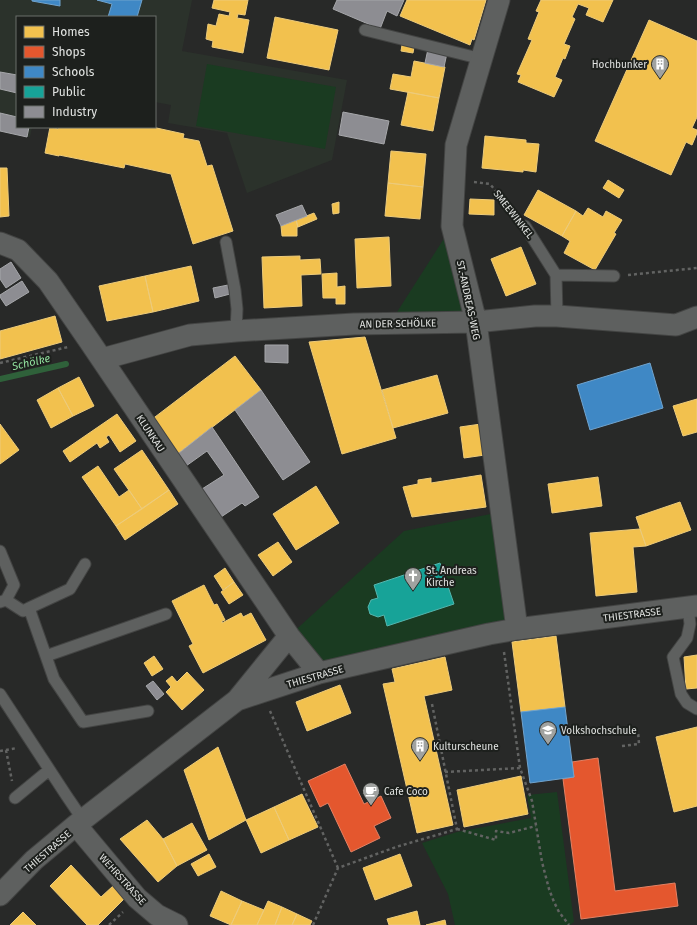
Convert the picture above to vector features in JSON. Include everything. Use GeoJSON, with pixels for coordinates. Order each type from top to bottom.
{"type":"FeatureCollection","features":[{"type":"Feature","properties":{"kind":"street","name":"ST.-ANDREAS-WEG"},"geometry":{"type":"LineString","coordinates":[[499,0],[456,145],[452,226],[476,322],[509,630]]}},
{"type":"Feature","properties":{"kind":"street","name":"KLUNKAU"},"geometry":{"type":"LineString","coordinates":[[0,243],[18,250],[48,281],[289,636],[320,673]]}},
{"type":"Feature","properties":{"kind":"street","name":"AN DER SCHÖLKE"},"geometry":{"type":"LineString","coordinates":[[102,359],[190,335],[236,331],[354,324],[476,322],[535,316],[557,316],[676,325],[697,317]]}},
{"type":"Feature","properties":{"kind":"street","name":"THIESTRASSE"},"geometry":{"type":"LineString","coordinates":[[0,895],[34,860],[80,822],[236,700],[320,673],[509,630],[693,606]]}},
{"type":"Feature","properties":{"kind":"street"},"geometry":{"type":"LineString","coordinates":[[236,700],[289,636]]}},
{"type":"Feature","properties":{"kind":"street","name":"WEHRSTRASSE"},"geometry":{"type":"LineString","coordinates":[[80,822],[137,898],[156,915],[177,925]]}},
{"type":"Feature","properties":{"kind":"lane"},"geometry":{"type":"LineString","coordinates":[[365,30],[482,59]]}},
{"type":"Feature","properties":{"kind":"lane","name":"SMEEWINKEL"},"geometry":{"type":"LineString","coordinates":[[526,226],[556,275]]}},
{"type":"Feature","properties":{"kind":"lane"},"geometry":{"type":"LineString","coordinates":[[226,242],[235,290],[237,309],[236,331]]}},
{"type":"Feature","properties":{"kind":"lane"},"geometry":{"type":"LineString","coordinates":[[557,316],[556,275],[614,276]]}},
{"type":"Feature","properties":{"kind":"lane"},"geometry":{"type":"LineString","coordinates":[[0,551],[14,585],[3,601],[22,611],[70,589],[85,564]]}},
{"type":"Feature","properties":{"kind":"lane"},"geometry":{"type":"LineString","coordinates":[[693,606],[687,638],[673,657],[681,694],[687,703],[697,710]]}},
{"type":"Feature","properties":{"kind":"lane"},"geometry":{"type":"LineString","coordinates":[[29,608],[54,679],[83,722],[148,711]]}},
{"type":"Feature","properties":{"kind":"lane"},"geometry":{"type":"LineString","coordinates":[[46,656],[166,614]]}},
{"type":"Feature","properties":{"kind":"lane"},"geometry":{"type":"LineString","coordinates":[[0,694],[49,770],[80,822]]}},
{"type":"Feature","properties":{"kind":"lane"},"geometry":{"type":"LineString","coordinates":[[15,798],[49,770]]}},
{"type":"Feature","properties":{"kind":"path","name":"SMEEWINKEL"},"geometry":{"type":"LineString","coordinates":[[454,180],[490,184],[526,226]]}},
{"type":"Feature","properties":{"kind":"path"},"geometry":{"type":"LineString","coordinates":[[614,276],[697,268]]}},
{"type":"Feature","properties":{"kind":"path"},"geometry":{"type":"LineString","coordinates":[[0,363],[90,342]]}},
{"type":"Feature","properties":{"kind":"path"},"geometry":{"type":"LineString","coordinates":[[509,630],[520,768],[532,801],[542,862],[549,889],[559,912],[569,925]]}},
{"type":"Feature","properties":{"kind":"path"},"geometry":{"type":"LineString","coordinates":[[262,692],[338,868]]}},
{"type":"Feature","properties":{"kind":"path"},"geometry":{"type":"LineString","coordinates":[[432,704],[457,829]]}},
{"type":"Feature","properties":{"kind":"path"},"geometry":{"type":"LineString","coordinates":[[622,746],[639,744],[638,731]]}},
{"type":"Feature","properties":{"kind":"path"},"geometry":{"type":"LineString","coordinates":[[6,750],[15,798]]}},
{"type":"Feature","properties":{"kind":"path"},"geometry":{"type":"LineString","coordinates":[[446,772],[520,768]]}},
{"type":"Feature","properties":{"kind":"path"},"geometry":{"type":"LineString","coordinates":[[313,925],[338,868],[396,847],[457,829],[496,840],[496,831],[508,833],[536,826]]}},
{"type":"Feature","properties":{"kind":"shaded area"},"geometry":{"type":"Polygon","coordinates":[[[0,0],[192,0],[182,51],[347,80],[332,160],[247,193],[227,133],[168,123],[171,105],[156,102],[156,16],[16,16],[16,128],[32,128],[30,137],[0,131],[0,0]]]}},
{"type":"Feature","properties":{"kind":"green space"},"geometry":{"type":"Polygon","coordinates":[[[207,64],[336,87],[325,149],[196,126],[207,64]]]}},
{"type":"Feature","properties":{"kind":"green space"},"geometry":{"type":"Polygon","coordinates":[[[452,226],[476,322],[390,323],[452,226]]]}},
{"type":"Feature","properties":{"kind":"green space"},"geometry":{"type":"Polygon","coordinates":[[[501,512],[517,629],[319,673],[289,636],[404,531],[501,512]]]}},
{"type":"Feature","properties":{"kind":"green space"},"geometry":{"type":"Polygon","coordinates":[[[557,792],[574,922],[570,925],[455,925],[448,894],[422,843],[457,832],[531,818],[527,795],[557,792]]]}},
{"type":"Feature","properties":{"kind":"building: Homes"},"geometry":{"type":"Polygon","coordinates":[[[214,0],[248,0],[245,15],[238,14],[237,18],[249,20],[243,53],[212,47],[213,41],[206,39],[208,24],[216,26],[219,14],[229,16],[230,12],[212,8],[214,0]]]}},
{"type":"Feature","properties":{"kind":"building: Homes"},"geometry":{"type":"Polygon","coordinates":[[[407,0],[486,0],[474,40],[472,39],[470,45],[400,16],[407,0]]]}},
{"type":"Feature","properties":{"kind":"building: Homes"},"geometry":{"type":"Polygon","coordinates":[[[541,0],[613,0],[603,22],[586,15],[589,8],[578,4],[572,17],[575,19],[564,44],[570,46],[555,77],[562,80],[554,97],[518,82],[521,75],[517,74],[532,40],[528,39],[539,12],[536,11],[541,0]]]}},
{"type":"Feature","properties":{"kind":"building: Homes"},"geometry":{"type":"Polygon","coordinates":[[[275,17],[338,30],[329,70],[267,58],[275,17]]]}},
{"type":"Feature","properties":{"kind":"building: Homes","name":"Hochbunker"},"geometry":{"type":"Polygon","coordinates":[[[649,20],[697,41],[697,117],[692,128],[697,130],[697,133],[692,145],[686,142],[671,175],[595,141],[649,20]]]}},
{"type":"Feature","properties":{"kind":"building: Homes"},"geometry":{"type":"Polygon","coordinates":[[[402,45],[414,47],[413,53],[401,51],[402,45]]]}},
{"type":"Feature","properties":{"kind":"building: Homes"},"geometry":{"type":"Polygon","coordinates":[[[414,61],[445,67],[439,98],[390,89],[393,74],[411,77],[414,61]]]}},
{"type":"Feature","properties":{"kind":"building: Homes"},"geometry":{"type":"Polygon","coordinates":[[[408,92],[439,98],[433,131],[401,125],[408,92]]]}},
{"type":"Feature","properties":{"kind":"building: Homes"},"geometry":{"type":"Polygon","coordinates":[[[50,128],[156,128],[184,134],[183,138],[199,141],[207,166],[212,165],[233,231],[193,244],[171,174],[125,164],[124,168],[45,153],[50,128]]]}},
{"type":"Feature","properties":{"kind":"building: Homes"},"geometry":{"type":"Polygon","coordinates":[[[485,136],[526,140],[526,143],[539,144],[536,172],[482,168],[485,136]]]}},
{"type":"Feature","properties":{"kind":"building: Homes"},"geometry":{"type":"Polygon","coordinates":[[[391,151],[426,154],[423,187],[388,183],[391,151]]]}},
{"type":"Feature","properties":{"kind":"building: Homes"},"geometry":{"type":"Polygon","coordinates":[[[0,168],[7,168],[9,216],[0,217],[0,168]]]}},
{"type":"Feature","properties":{"kind":"building: Homes"},"geometry":{"type":"Polygon","coordinates":[[[608,180],[624,190],[619,198],[603,188],[608,180]]]}},
{"type":"Feature","properties":{"kind":"building: Homes"},"geometry":{"type":"Polygon","coordinates":[[[388,183],[423,187],[420,219],[385,216],[388,183]]]}},
{"type":"Feature","properties":{"kind":"building: Homes"},"geometry":{"type":"Polygon","coordinates":[[[538,190],[576,211],[562,236],[524,215],[538,190]]]}},
{"type":"Feature","properties":{"kind":"building: Homes"},"geometry":{"type":"Polygon","coordinates":[[[470,199],[494,200],[494,215],[469,214],[470,199]]]}},
{"type":"Feature","properties":{"kind":"building: Homes"},"geometry":{"type":"Polygon","coordinates":[[[339,202],[339,213],[333,214],[332,204],[339,202]]]}},
{"type":"Feature","properties":{"kind":"building: Homes"},"geometry":{"type":"Polygon","coordinates":[[[588,208],[603,217],[606,211],[622,220],[614,233],[616,234],[595,270],[564,253],[570,241],[562,236],[576,211],[583,216],[588,208]]]}},
{"type":"Feature","properties":{"kind":"building: Homes"},"geometry":{"type":"Polygon","coordinates":[[[314,213],[317,219],[298,227],[296,220],[314,213]]]}},
{"type":"Feature","properties":{"kind":"building: Homes"},"geometry":{"type":"Polygon","coordinates":[[[296,220],[298,227],[297,236],[282,236],[281,226],[296,220]]]}},
{"type":"Feature","properties":{"kind":"building: Homes"},"geometry":{"type":"Polygon","coordinates":[[[389,237],[391,286],[357,288],[355,239],[389,237]]]}},
{"type":"Feature","properties":{"kind":"building: Homes"},"geometry":{"type":"Polygon","coordinates":[[[521,247],[536,284],[506,296],[491,259],[521,247]]]}},
{"type":"Feature","properties":{"kind":"building: Homes"},"geometry":{"type":"Polygon","coordinates":[[[300,256],[300,260],[320,259],[321,274],[301,275],[302,306],[264,308],[262,257],[300,256]]]}},
{"type":"Feature","properties":{"kind":"building: Homes"},"geometry":{"type":"Polygon","coordinates":[[[191,266],[199,301],[153,312],[145,276],[191,266]]]}},
{"type":"Feature","properties":{"kind":"building: Homes"},"geometry":{"type":"Polygon","coordinates":[[[337,273],[337,287],[345,286],[345,304],[336,304],[336,298],[323,298],[322,274],[337,273]]]}},
{"type":"Feature","properties":{"kind":"building: Homes"},"geometry":{"type":"Polygon","coordinates":[[[145,276],[153,312],[107,321],[99,286],[145,276]]]}},
{"type":"Feature","properties":{"kind":"building: Homes"},"geometry":{"type":"Polygon","coordinates":[[[55,316],[62,342],[0,359],[0,331],[55,316]]]}},
{"type":"Feature","properties":{"kind":"building: Homes"},"geometry":{"type":"Polygon","coordinates":[[[365,337],[396,438],[342,454],[309,342],[365,337]]]}},
{"type":"Feature","properties":{"kind":"building: Homes"},"geometry":{"type":"Polygon","coordinates":[[[235,356],[261,390],[177,454],[151,420],[235,356]]]}},
{"type":"Feature","properties":{"kind":"building: Homes"},"geometry":{"type":"Polygon","coordinates":[[[437,375],[448,413],[393,428],[382,390],[437,375]]]}},
{"type":"Feature","properties":{"kind":"building: Homes"},"geometry":{"type":"Polygon","coordinates":[[[79,377],[94,406],[73,416],[58,388],[79,377]]]}},
{"type":"Feature","properties":{"kind":"building: Homes"},"geometry":{"type":"Polygon","coordinates":[[[58,388],[73,416],[51,428],[37,400],[58,388]]]}},
{"type":"Feature","properties":{"kind":"building: Homes"},"geometry":{"type":"Polygon","coordinates":[[[697,399],[697,432],[683,436],[673,406],[697,399]]]}},
{"type":"Feature","properties":{"kind":"building: Homes"},"geometry":{"type":"Polygon","coordinates":[[[117,414],[136,441],[120,452],[109,435],[106,437],[109,442],[100,448],[97,443],[70,462],[63,451],[117,414]]]}},
{"type":"Feature","properties":{"kind":"building: Homes"},"geometry":{"type":"Polygon","coordinates":[[[0,424],[19,450],[0,464],[0,424]]]}},
{"type":"Feature","properties":{"kind":"building: Homes"},"geometry":{"type":"Polygon","coordinates":[[[481,424],[485,455],[464,458],[460,427],[481,424]]]}},
{"type":"Feature","properties":{"kind":"building: Homes"},"geometry":{"type":"Polygon","coordinates":[[[142,450],[169,490],[142,509],[114,469],[142,450]]]}},
{"type":"Feature","properties":{"kind":"building: Homes"},"geometry":{"type":"Polygon","coordinates":[[[98,466],[119,497],[129,490],[142,509],[116,526],[82,477],[98,466]]]}},
{"type":"Feature","properties":{"kind":"building: Homes"},"geometry":{"type":"Polygon","coordinates":[[[481,475],[486,507],[412,517],[403,487],[418,484],[418,480],[431,478],[431,483],[481,475]]]}},
{"type":"Feature","properties":{"kind":"building: Homes"},"geometry":{"type":"Polygon","coordinates":[[[598,477],[602,506],[552,513],[548,484],[598,477]]]}},
{"type":"Feature","properties":{"kind":"building: Homes"},"geometry":{"type":"Polygon","coordinates":[[[316,486],[339,523],[296,550],[273,514],[316,486]]]}},
{"type":"Feature","properties":{"kind":"building: Homes"},"geometry":{"type":"Polygon","coordinates":[[[169,490],[178,504],[125,540],[116,526],[169,490]]]}},
{"type":"Feature","properties":{"kind":"building: Homes"},"geometry":{"type":"Polygon","coordinates":[[[680,502],[691,530],[646,546],[636,517],[680,502]]]}},
{"type":"Feature","properties":{"kind":"building: Homes"},"geometry":{"type":"Polygon","coordinates":[[[640,529],[646,546],[633,547],[637,592],[596,596],[590,533],[640,529]]]}},
{"type":"Feature","properties":{"kind":"building: Homes"},"geometry":{"type":"Polygon","coordinates":[[[278,542],[292,562],[273,576],[258,555],[278,542]]]}},
{"type":"Feature","properties":{"kind":"building: Homes"},"geometry":{"type":"Polygon","coordinates":[[[225,568],[234,582],[223,590],[214,576],[225,568]]]}},
{"type":"Feature","properties":{"kind":"building: Homes"},"geometry":{"type":"Polygon","coordinates":[[[234,582],[243,595],[229,604],[221,592],[234,582]]]}},
{"type":"Feature","properties":{"kind":"building: Homes"},"geometry":{"type":"Polygon","coordinates":[[[204,585],[214,605],[217,604],[225,620],[222,621],[222,623],[241,613],[243,617],[251,613],[266,640],[203,673],[189,646],[193,644],[172,601],[204,585]]]}},
{"type":"Feature","properties":{"kind":"building: Homes"},"geometry":{"type":"Polygon","coordinates":[[[556,636],[565,707],[521,712],[512,642],[556,636]]]}},
{"type":"Feature","properties":{"kind":"building: Homes"},"geometry":{"type":"Polygon","coordinates":[[[697,655],[697,688],[686,689],[684,657],[697,655]]]}},
{"type":"Feature","properties":{"kind":"building: Homes"},"geometry":{"type":"Polygon","coordinates":[[[154,656],[163,669],[152,676],[144,663],[154,656]]]}},
{"type":"Feature","properties":{"kind":"building: Homes","name":"Kulturscheune"},"geometry":{"type":"Polygon","coordinates":[[[445,657],[452,690],[424,696],[453,825],[417,833],[383,684],[395,682],[392,669],[445,657]]]}},
{"type":"Feature","properties":{"kind":"building: Homes"},"geometry":{"type":"Polygon","coordinates":[[[187,672],[204,690],[182,710],[166,692],[171,687],[166,681],[172,676],[177,682],[187,672]]]}},
{"type":"Feature","properties":{"kind":"building: Homes"},"geometry":{"type":"Polygon","coordinates":[[[340,685],[351,713],[307,731],[296,702],[340,685]]]}},
{"type":"Feature","properties":{"kind":"building: Homes"},"geometry":{"type":"Polygon","coordinates":[[[697,727],[697,806],[674,812],[656,737],[697,727]]]}},
{"type":"Feature","properties":{"kind":"building: Homes"},"geometry":{"type":"Polygon","coordinates":[[[218,747],[246,820],[209,840],[184,770],[218,747]]]}},
{"type":"Feature","properties":{"kind":"building: Homes"},"geometry":{"type":"Polygon","coordinates":[[[521,776],[528,814],[464,827],[457,790],[521,776]]]}},
{"type":"Feature","properties":{"kind":"building: Homes"},"geometry":{"type":"Polygon","coordinates":[[[302,794],[318,827],[289,840],[274,807],[302,794]]]}},
{"type":"Feature","properties":{"kind":"building: Homes"},"geometry":{"type":"Polygon","coordinates":[[[274,807],[289,840],[261,853],[246,820],[274,807]]]}},
{"type":"Feature","properties":{"kind":"building: Homes"},"geometry":{"type":"Polygon","coordinates":[[[147,820],[163,839],[177,866],[158,882],[120,839],[147,820]]]}},
{"type":"Feature","properties":{"kind":"building: Homes"},"geometry":{"type":"Polygon","coordinates":[[[192,823],[207,850],[177,866],[163,839],[192,823]]]}},
{"type":"Feature","properties":{"kind":"building: Homes"},"geometry":{"type":"Polygon","coordinates":[[[209,854],[216,867],[198,876],[191,864],[209,854]]]}},
{"type":"Feature","properties":{"kind":"building: Homes"},"geometry":{"type":"Polygon","coordinates":[[[400,854],[412,886],[375,900],[363,868],[400,854]]]}},
{"type":"Feature","properties":{"kind":"building: Homes"},"geometry":{"type":"Polygon","coordinates":[[[71,865],[101,897],[113,886],[125,898],[98,925],[87,925],[50,886],[71,865]]]}},
{"type":"Feature","properties":{"kind":"building: Homes"},"geometry":{"type":"Polygon","coordinates":[[[221,891],[242,901],[231,925],[210,916],[221,891]]]}},
{"type":"Feature","properties":{"kind":"building: Homes"},"geometry":{"type":"Polygon","coordinates":[[[242,901],[264,910],[257,925],[231,925],[242,901]]]}},
{"type":"Feature","properties":{"kind":"building: Homes"},"geometry":{"type":"Polygon","coordinates":[[[268,901],[282,907],[275,925],[257,925],[268,901]]]}},
{"type":"Feature","properties":{"kind":"building: Homes"},"geometry":{"type":"Polygon","coordinates":[[[282,907],[297,914],[292,925],[275,925],[282,907]]]}},
{"type":"Feature","properties":{"kind":"building: Homes"},"geometry":{"type":"Polygon","coordinates":[[[417,911],[420,925],[389,925],[387,919],[417,911]]]}},
{"type":"Feature","properties":{"kind":"building: Homes"},"geometry":{"type":"Polygon","coordinates":[[[23,912],[36,925],[10,925],[23,912]]]}},
{"type":"Feature","properties":{"kind":"building: Homes"},"geometry":{"type":"Polygon","coordinates":[[[297,914],[312,921],[310,925],[292,925],[297,914]]]}},
{"type":"Feature","properties":{"kind":"building: Homes"},"geometry":{"type":"Polygon","coordinates":[[[445,920],[446,925],[426,925],[445,920]]]}},
{"type":"Feature","properties":{"kind":"building: Shops"},"geometry":{"type":"Polygon","coordinates":[[[598,758],[615,891],[675,883],[678,906],[581,919],[563,779],[574,777],[572,762],[598,758]]]}},
{"type":"Feature","properties":{"kind":"building: Shops"},"geometry":{"type":"Polygon","coordinates":[[[345,764],[364,804],[381,796],[391,818],[374,826],[380,838],[351,852],[328,803],[320,807],[308,781],[345,764]]]}},
{"type":"Feature","properties":{"kind":"building: Schools"},"geometry":{"type":"Polygon","coordinates":[[[60,0],[60,6],[32,1],[60,0]]]}},
{"type":"Feature","properties":{"kind":"building: Schools"},"geometry":{"type":"Polygon","coordinates":[[[97,0],[142,0],[137,16],[108,16],[112,4],[97,0]]]}},
{"type":"Feature","properties":{"kind":"building: Schools"},"geometry":{"type":"Polygon","coordinates":[[[650,363],[663,408],[590,430],[577,385],[650,363]]]}},
{"type":"Feature","properties":{"kind":"building: Schools"},"geometry":{"type":"Polygon","coordinates":[[[565,707],[574,777],[530,783],[521,712],[565,707]]]}},
{"type":"Feature","properties":{"kind":"building: Public","name":"St. Andreas Kirche"},"geometry":{"type":"Polygon","coordinates":[[[440,563],[454,604],[387,626],[384,615],[378,617],[370,614],[368,607],[371,600],[378,598],[374,585],[440,563]]]}},
{"type":"Feature","properties":{"kind":"building: Industry"},"geometry":{"type":"Polygon","coordinates":[[[337,0],[404,0],[397,16],[387,11],[380,29],[333,9],[337,0]]]}},
{"type":"Feature","properties":{"kind":"building: Industry"},"geometry":{"type":"Polygon","coordinates":[[[428,49],[447,53],[444,67],[425,63],[428,49]]]}},
{"type":"Feature","properties":{"kind":"building: Industry"},"geometry":{"type":"Polygon","coordinates":[[[0,72],[16,75],[16,93],[0,89],[0,72]]]}},
{"type":"Feature","properties":{"kind":"building: Industry"},"geometry":{"type":"Polygon","coordinates":[[[343,112],[389,121],[384,144],[339,135],[343,112]]]}},
{"type":"Feature","properties":{"kind":"building: Industry"},"geometry":{"type":"Polygon","coordinates":[[[0,113],[16,117],[16,128],[29,128],[27,137],[0,131],[0,113]]]}},
{"type":"Feature","properties":{"kind":"building: Industry"},"geometry":{"type":"Polygon","coordinates":[[[302,205],[307,216],[281,226],[276,215],[302,205]]]}},
{"type":"Feature","properties":{"kind":"building: Industry"},"geometry":{"type":"Polygon","coordinates":[[[11,262],[21,278],[6,288],[0,279],[0,269],[11,262]]]}},
{"type":"Feature","properties":{"kind":"building: Industry"},"geometry":{"type":"Polygon","coordinates":[[[22,281],[29,292],[6,306],[0,295],[22,281]]]}},
{"type":"Feature","properties":{"kind":"building: Industry"},"geometry":{"type":"Polygon","coordinates":[[[228,285],[230,294],[215,298],[213,288],[228,285]]]}},
{"type":"Feature","properties":{"kind":"building: Industry"},"geometry":{"type":"Polygon","coordinates":[[[265,345],[288,345],[288,363],[265,362],[265,345]]]}},
{"type":"Feature","properties":{"kind":"building: Industry"},"geometry":{"type":"Polygon","coordinates":[[[261,390],[310,462],[283,480],[235,410],[261,390]]]}},
{"type":"Feature","properties":{"kind":"building: Industry"},"geometry":{"type":"Polygon","coordinates":[[[212,427],[259,497],[245,506],[242,503],[221,517],[202,489],[224,475],[207,451],[186,466],[178,454],[212,427]]]}},
{"type":"Feature","properties":{"kind":"building: Industry"},"geometry":{"type":"Polygon","coordinates":[[[153,681],[164,694],[157,700],[146,686],[153,681]]]}},
{"type":"Feature","properties":{"kind":"waterway","name":"Schölke"},"geometry":{"type":"LineString","coordinates":[[0,379],[66,364]]}},
{"type":"Feature","properties":{"kind":"place","name":"Hochbunker"},"geometry":{"type":"Point","coordinates":[660,79]}},
{"type":"Feature","properties":{"kind":"place","name":"St. Andreas Kirche"},"geometry":{"type":"Point","coordinates":[413,591]}},
{"type":"Feature","properties":{"kind":"place","name":"Volkshochschule"},"geometry":{"type":"Point","coordinates":[548,745]}},
{"type":"Feature","properties":{"kind":"place","name":"Kulturscheune"},"geometry":{"type":"Point","coordinates":[420,761]}},
{"type":"Feature","properties":{"kind":"place","name":"Cafe Coco"},"geometry":{"type":"Point","coordinates":[371,806]}}]}
